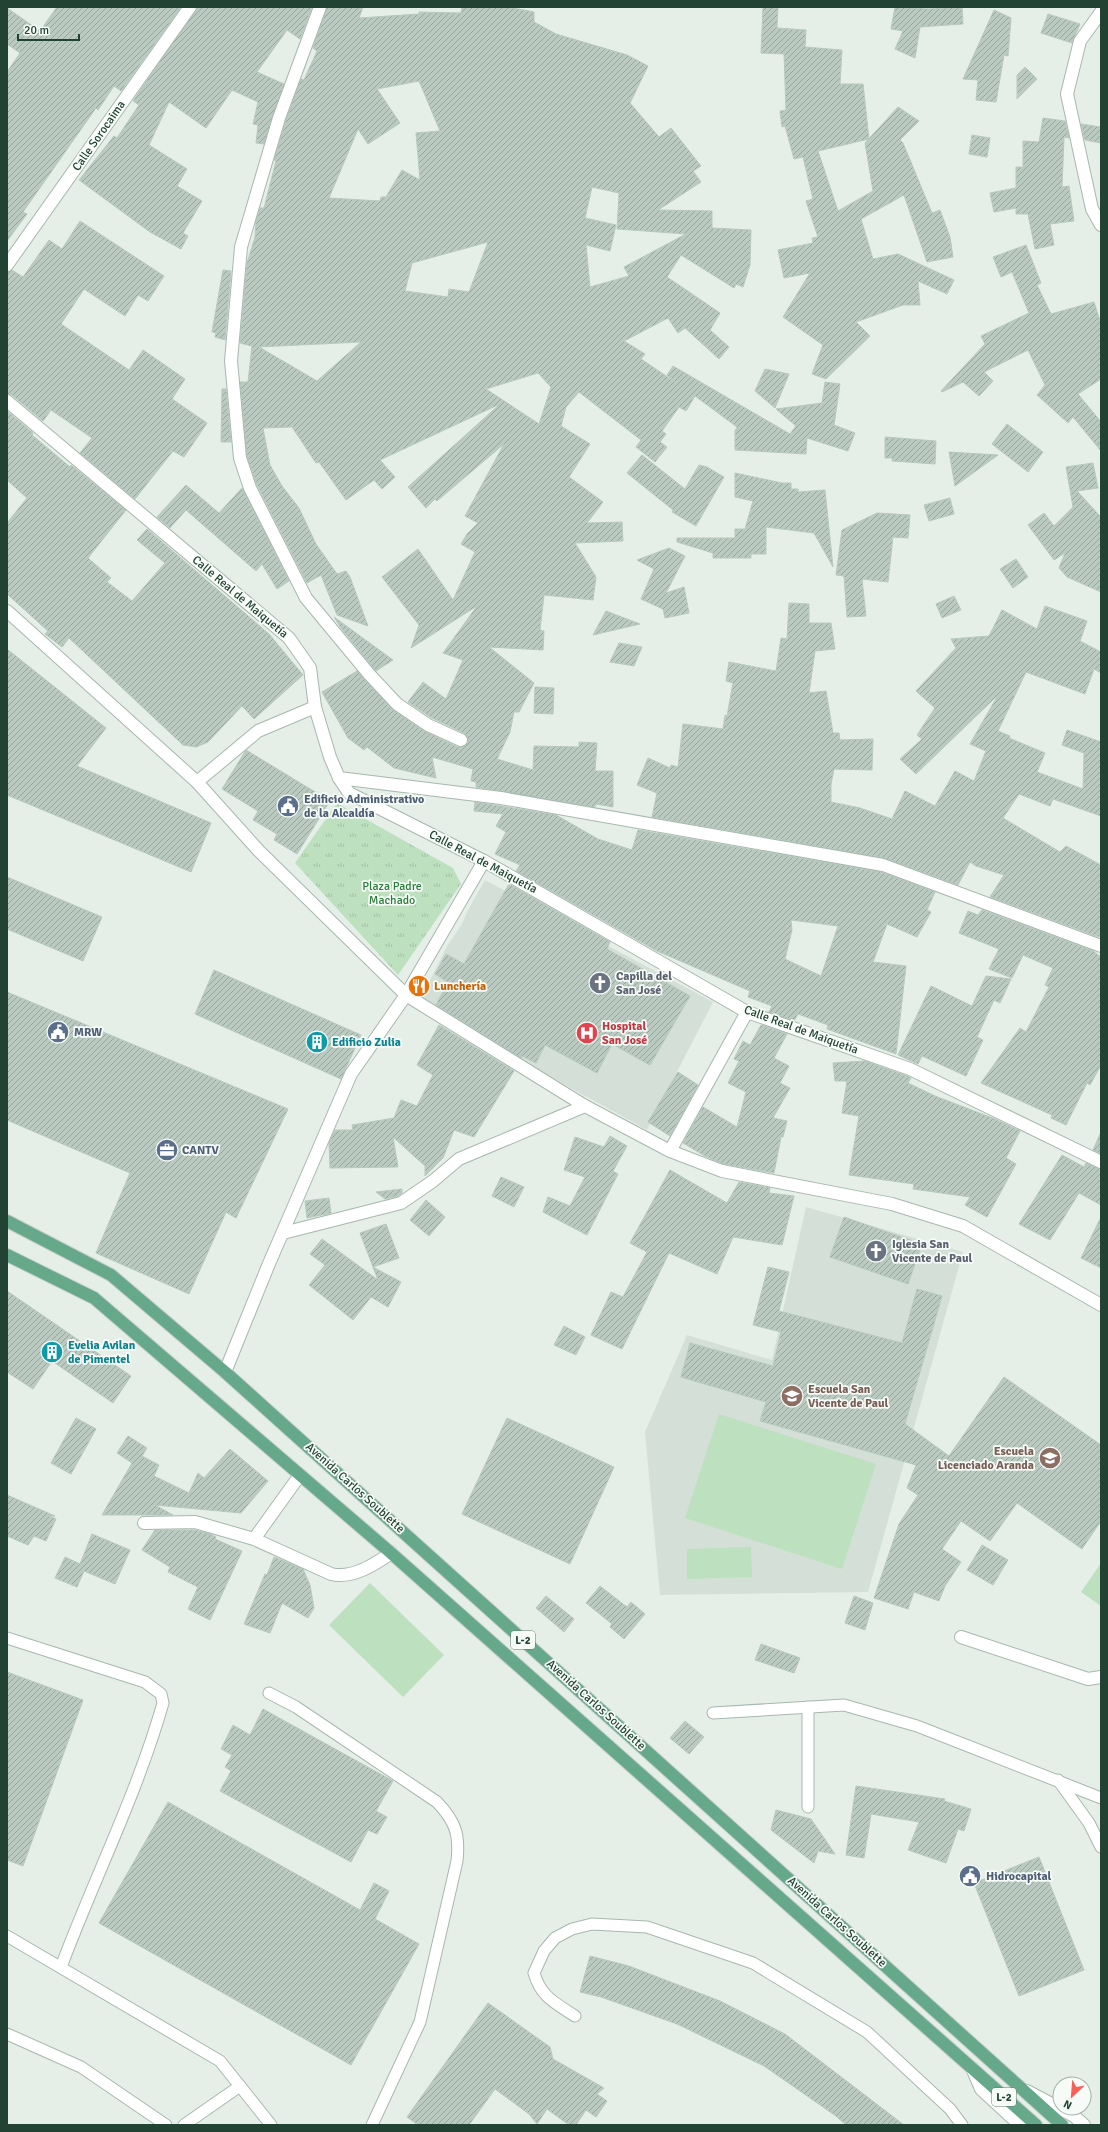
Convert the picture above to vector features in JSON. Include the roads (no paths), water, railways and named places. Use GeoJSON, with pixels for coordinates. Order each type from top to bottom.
{"type":"FeatureCollection","features":[{"type":"Feature","properties":{"kind":"main road","name":"Avenida Carlos Soublette"},"geometry":{"type":"LineString","coordinates":[[7,1221],[112,1275],[226,1372],[1019,2086]]}},
{"type":"Feature","properties":{"kind":"main road","name":"Avenida Carlos Soublette"},"geometry":{"type":"LineString","coordinates":[[7,1256],[94,1298],[391,1553],[972,2068]]}},
{"type":"Feature","properties":{"kind":"main road","name":"L-2"},"geometry":{"type":"LineString","coordinates":[[972,2068],[1036,2125]]}},
{"type":"Feature","properties":{"kind":"main road","name":"L-2"},"geometry":{"type":"LineString","coordinates":[[1019,2086],[1062,2125]]}},
{"type":"Feature","properties":{"kind":"street","name":"Calle Sorocaima"},"geometry":{"type":"LineString","coordinates":[[7,265],[190,7]]}},
{"type":"Feature","properties":{"kind":"street"},"geometry":{"type":"LineString","coordinates":[[320,7],[279,118],[241,247],[231,361],[240,458],[250,488],[306,598],[369,674],[397,704],[428,725],[461,740]]}},
{"type":"Feature","properties":{"kind":"street"},"geometry":{"type":"LineString","coordinates":[[1101,12],[1080,42],[1067,94],[1092,209],[1101,225]]}},
{"type":"Feature","properties":{"kind":"street","name":"Calle Real de Maiquetía"},"geometry":{"type":"LineString","coordinates":[[7,401],[290,638],[310,668],[315,707],[339,778],[349,793],[484,861],[747,1012],[910,1069],[1101,1162]]}},
{"type":"Feature","properties":{"kind":"street"},"geometry":{"type":"LineString","coordinates":[[7,611],[197,782],[259,851],[406,995],[585,1106],[670,1151],[722,1171],[892,1204],[963,1226],[1101,1305]]}},
{"type":"Feature","properties":{"kind":"street"},"geometry":{"type":"LineString","coordinates":[[197,782],[258,731],[315,707]]}},
{"type":"Feature","properties":{"kind":"street"},"geometry":{"type":"LineString","coordinates":[[339,778],[501,798],[883,865],[1101,946]]}},
{"type":"Feature","properties":{"kind":"street"},"geometry":{"type":"LineString","coordinates":[[226,1372],[283,1233],[351,1074],[406,995],[484,861]]}},
{"type":"Feature","properties":{"kind":"street"},"geometry":{"type":"LineString","coordinates":[[670,1151],[747,1012]]}},
{"type":"Feature","properties":{"kind":"street"},"geometry":{"type":"LineString","coordinates":[[283,1233],[401,1204],[460,1159],[585,1106]]}},
{"type":"Feature","properties":{"kind":"street"},"geometry":{"type":"LineString","coordinates":[[254,1539],[300,1475]]}},
{"type":"Feature","properties":{"kind":"street"},"geometry":{"type":"LineString","coordinates":[[144,1523],[195,1522],[254,1539],[331,1574],[340,1576],[371,1567],[391,1553]]}},
{"type":"Feature","properties":{"kind":"street"},"geometry":{"type":"LineString","coordinates":[[961,1637],[1088,1679],[1101,1677]]}},
{"type":"Feature","properties":{"kind":"street","name":"Avenida Carlos Soublette"},"geometry":{"type":"LineString","coordinates":[[972,2068],[981,2090],[1020,2125]]}},
{"type":"Feature","properties":{"kind":"street","name":"Avenida Carlos Soublette"},"geometry":{"type":"LineString","coordinates":[[1019,2086],[1074,2116],[1084,2125]]}},
{"type":"Feature","properties":{"kind":"lane"},"geometry":{"type":"LineString","coordinates":[[7,1638],[145,1682],[161,1694],[163,1703],[136,1783],[60,1967]]}},
{"type":"Feature","properties":{"kind":"lane"},"geometry":{"type":"LineString","coordinates":[[269,1693],[296,1707],[437,1802],[452,1818],[459,1843],[457,1861],[420,2022],[372,2125]]}},
{"type":"Feature","properties":{"kind":"lane"},"geometry":{"type":"LineString","coordinates":[[713,1713],[844,1705],[917,1726],[1101,1798]]}},
{"type":"Feature","properties":{"kind":"lane"},"geometry":{"type":"LineString","coordinates":[[808,1707],[808,1807]]}},
{"type":"Feature","properties":{"kind":"lane"},"geometry":{"type":"LineString","coordinates":[[1058,1780],[1089,1823],[1101,1847]]}},
{"type":"Feature","properties":{"kind":"lane"},"geometry":{"type":"LineString","coordinates":[[575,2016],[545,1996],[537,1983],[534,1973],[544,1951],[555,1938],[572,1930],[592,1924],[647,1927],[753,1963],[867,2032],[950,2109],[962,2125]]}},
{"type":"Feature","properties":{"kind":"lane"},"geometry":{"type":"LineString","coordinates":[[7,1936],[220,2061],[271,2125]]}},
{"type":"Feature","properties":{"kind":"lane"},"geometry":{"type":"LineString","coordinates":[[7,2034],[81,2067],[166,2125]]}},
{"type":"Feature","properties":{"kind":"lane"},"geometry":{"type":"LineString","coordinates":[[184,2125],[240,2086]]}},
{"type":"Feature","properties":{"kind":"place","name":"Edificio Administrativo de la Alcaldía"},"geometry":{"type":"Point","coordinates":[288,806]}},
{"type":"Feature","properties":{"kind":"place","name":"Capilla del San José"},"geometry":{"type":"Point","coordinates":[600,983]}},
{"type":"Feature","properties":{"kind":"place","name":"Lunchería"},"geometry":{"type":"Point","coordinates":[419,986]}},
{"type":"Feature","properties":{"kind":"place","name":"MRW"},"geometry":{"type":"Point","coordinates":[58,1032]}},
{"type":"Feature","properties":{"kind":"place","name":"Hospital San José"},"geometry":{"type":"Point","coordinates":[587,1033]}},
{"type":"Feature","properties":{"kind":"place","name":"Edificio Zulia"},"geometry":{"type":"Point","coordinates":[317,1042]}},
{"type":"Feature","properties":{"kind":"place","name":"CANTV"},"geometry":{"type":"Point","coordinates":[167,1150]}},
{"type":"Feature","properties":{"kind":"place","name":"Iglesia San Vicente de Paul"},"geometry":{"type":"Point","coordinates":[876,1251]}},
{"type":"Feature","properties":{"kind":"place","name":"Evelia Avilan de Pimentel"},"geometry":{"type":"Point","coordinates":[52,1352]}},
{"type":"Feature","properties":{"kind":"place","name":"Escuela San Vicente de Paul"},"geometry":{"type":"Point","coordinates":[792,1396]}},
{"type":"Feature","properties":{"kind":"place","name":"Escuela Licenciado Aranda"},"geometry":{"type":"Point","coordinates":[1050,1458]}},
{"type":"Feature","properties":{"kind":"place","name":"Hidrocapital"},"geometry":{"type":"Point","coordinates":[970,1876]}},
{"type":"Feature","properties":{"kind":"park label","name":"Plaza Padre Machado"},"geometry":{"type":"Point","coordinates":[392,893]}}]}
